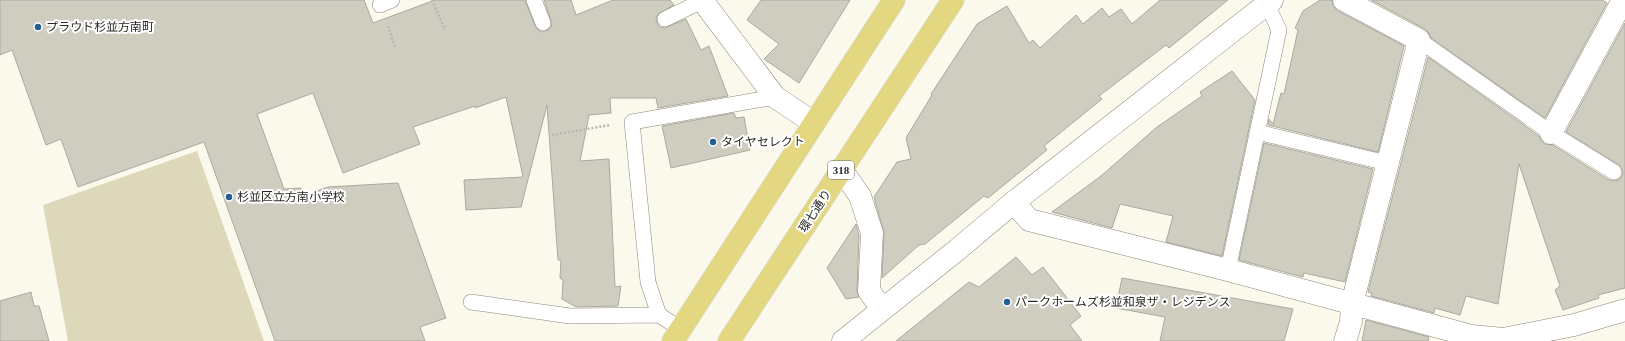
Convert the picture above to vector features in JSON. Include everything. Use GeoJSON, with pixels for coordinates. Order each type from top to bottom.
{"type":"FeatureCollection","features":[{"type":"Feature","properties":{"kind":"main road"},"geometry":{"type":"LineString","coordinates":[[677,335],[894,0]]}},
{"type":"Feature","properties":{"kind":"main road","name":"環七通り"},"geometry":{"type":"LineString","coordinates":[[729,341],[953,0]]}},
{"type":"Feature","properties":{"kind":"street"},"geometry":{"type":"LineString","coordinates":[[702,0],[775,97],[814,123]]}},
{"type":"Feature","properties":{"kind":"street"},"geometry":{"type":"LineString","coordinates":[[1344,0],[1419,40],[1352,304],[1351,322],[1345,341]]}},
{"type":"Feature","properties":{"kind":"street"},"geometry":{"type":"LineString","coordinates":[[1551,133],[1623,0]]}},
{"type":"Feature","properties":{"kind":"street"},"geometry":{"type":"LineString","coordinates":[[843,341],[957,250],[1014,202],[1270,2]]}},
{"type":"Feature","properties":{"kind":"street"},"geometry":{"type":"LineString","coordinates":[[842,169],[860,196],[872,233],[869,290],[882,309]]}},
{"type":"Feature","properties":{"kind":"street"},"geometry":{"type":"LineString","coordinates":[[1014,202],[1029,220],[1228,270],[1471,338],[1503,339],[1574,325],[1625,310]]}},
{"type":"Feature","properties":{"kind":"lane"},"geometry":{"type":"LineString","coordinates":[[534,0],[543,23]]}},
{"type":"Feature","properties":{"kind":"lane"},"geometry":{"type":"LineString","coordinates":[[665,19],[702,0]]}},
{"type":"Feature","properties":{"kind":"lane"},"geometry":{"type":"LineString","coordinates":[[1228,270],[1279,30],[1270,2]]}},
{"type":"Feature","properties":{"kind":"lane"},"geometry":{"type":"LineString","coordinates":[[1419,40],[1551,133],[1614,172]]}},
{"type":"Feature","properties":{"kind":"lane"},"geometry":{"type":"LineString","coordinates":[[677,335],[659,315],[648,282],[632,122],[775,97]]}},
{"type":"Feature","properties":{"kind":"lane"},"geometry":{"type":"LineString","coordinates":[[1257,132],[1387,163]]}},
{"type":"Feature","properties":{"kind":"lane"},"geometry":{"type":"LineString","coordinates":[[471,302],[570,316],[659,315]]}},
{"type":"Feature","properties":{"kind":"path"},"geometry":{"type":"LineString","coordinates":[[432,0],[445,30]]}},
{"type":"Feature","properties":{"kind":"path"},"geometry":{"type":"LineString","coordinates":[[552,135],[632,122]]}},
{"type":"Feature","properties":{"kind":"shaded area"},"geometry":{"type":"Polygon","coordinates":[[[197,151],[264,341],[68,341],[43,205],[197,151]]]}},
{"type":"Feature","properties":{"kind":"building"},"geometry":{"type":"Polygon","coordinates":[[[0,0],[364,0],[373,23],[435,0],[525,0],[535,26],[542,32],[550,29],[552,24],[544,0],[571,0],[576,15],[613,0],[670,0],[674,5],[658,14],[656,18],[657,23],[660,27],[665,28],[686,19],[701,50],[709,46],[728,96],[658,108],[656,98],[610,98],[611,113],[589,115],[580,161],[609,159],[615,287],[621,286],[618,306],[576,307],[562,299],[563,280],[560,278],[561,260],[558,260],[547,105],[521,207],[466,210],[464,180],[523,177],[506,97],[413,127],[420,144],[343,173],[313,93],[257,114],[284,189],[301,188],[303,196],[328,187],[398,183],[446,318],[420,327],[425,341],[275,341],[204,142],[78,187],[61,139],[46,145],[12,50],[0,55],[0,0]]]}},
{"type":"Feature","properties":{"kind":"building"},"geometry":{"type":"Polygon","coordinates":[[[761,0],[850,0],[799,83],[764,59],[779,44],[747,20],[761,0]]]}},
{"type":"Feature","properties":{"kind":"building"},"geometry":{"type":"Polygon","coordinates":[[[1160,0],[1228,0],[1169,48],[1166,45],[1099,96],[1102,99],[1044,146],[1047,150],[988,198],[984,196],[925,244],[919,245],[882,278],[884,233],[874,197],[897,162],[911,159],[906,138],[932,95],[931,94],[977,24],[1007,6],[1029,43],[1033,40],[1040,48],[1076,15],[1083,24],[1102,8],[1109,17],[1121,9],[1132,24],[1160,0]]]}},
{"type":"Feature","properties":{"kind":"building"},"geometry":{"type":"Polygon","coordinates":[[[1320,0],[1332,0],[1333,6],[1338,11],[1404,46],[1378,152],[1268,125],[1269,119],[1273,124],[1281,93],[1284,94],[1298,30],[1295,28],[1303,11],[1320,0]]]}},
{"type":"Feature","properties":{"kind":"building"},"geometry":{"type":"Polygon","coordinates":[[[1371,0],[1602,0],[1607,3],[1545,118],[1431,38],[1425,29],[1371,0]]]}},
{"type":"Feature","properties":{"kind":"building"},"geometry":{"type":"Polygon","coordinates":[[[1625,23],[1625,288],[1598,295],[1599,298],[1563,310],[1555,290],[1560,286],[1519,164],[1498,304],[1466,296],[1460,315],[1435,308],[1434,313],[1371,296],[1372,293],[1368,292],[1428,57],[1539,136],[1545,144],[1553,145],[1609,180],[1614,181],[1619,180],[1622,176],[1623,172],[1619,165],[1566,132],[1625,23]]]}},
{"type":"Feature","properties":{"kind":"building"},"geometry":{"type":"Polygon","coordinates":[[[1232,71],[1255,100],[1222,256],[1166,242],[1173,216],[1120,204],[1112,228],[1052,212],[1101,176],[1157,127],[1202,96],[1200,92],[1232,71]]]}},
{"type":"Feature","properties":{"kind":"building"},"geometry":{"type":"Polygon","coordinates":[[[734,113],[736,118],[744,117],[750,150],[671,168],[662,126],[734,113]]]}},
{"type":"Feature","properties":{"kind":"building"},"geometry":{"type":"Polygon","coordinates":[[[1264,143],[1373,169],[1345,282],[1304,273],[1303,277],[1239,260],[1264,143]]]}},
{"type":"Feature","properties":{"kind":"building"},"geometry":{"type":"Polygon","coordinates":[[[856,224],[859,235],[857,290],[859,297],[846,299],[827,268],[856,224]]]}},
{"type":"Feature","properties":{"kind":"building","name":"パークホームズ杉並和泉ザ・レジデンス"},"geometry":{"type":"Polygon","coordinates":[[[1016,257],[1032,275],[1043,267],[1081,316],[1070,325],[1082,341],[896,341],[969,282],[979,287],[1016,257]]]}},
{"type":"Feature","properties":{"kind":"building"},"geometry":{"type":"Polygon","coordinates":[[[1122,278],[1293,309],[1284,341],[1160,341],[1165,317],[1116,308],[1122,278]]]}},
{"type":"Feature","properties":{"kind":"building"},"geometry":{"type":"Polygon","coordinates":[[[31,292],[34,306],[39,306],[49,341],[0,341],[0,301],[31,292]]]}},
{"type":"Feature","properties":{"kind":"building"},"geometry":{"type":"Polygon","coordinates":[[[1366,320],[1429,337],[1428,341],[1362,341],[1366,320]]]}},
{"type":"Feature","properties":{"kind":"place","name":"プラウド杉並方南町"},"geometry":{"type":"Point","coordinates":[38,27]}},
{"type":"Feature","properties":{"kind":"place","name":"タイヤセレクト"},"geometry":{"type":"Point","coordinates":[713,142]}},
{"type":"Feature","properties":{"kind":"place","name":"杉並区立方南小学校"},"geometry":{"type":"Point","coordinates":[229,197]}},
{"type":"Feature","properties":{"kind":"place","name":"パークホームズ杉並和泉ザ・レジデンス"},"geometry":{"type":"Point","coordinates":[1007,302]}}]}
